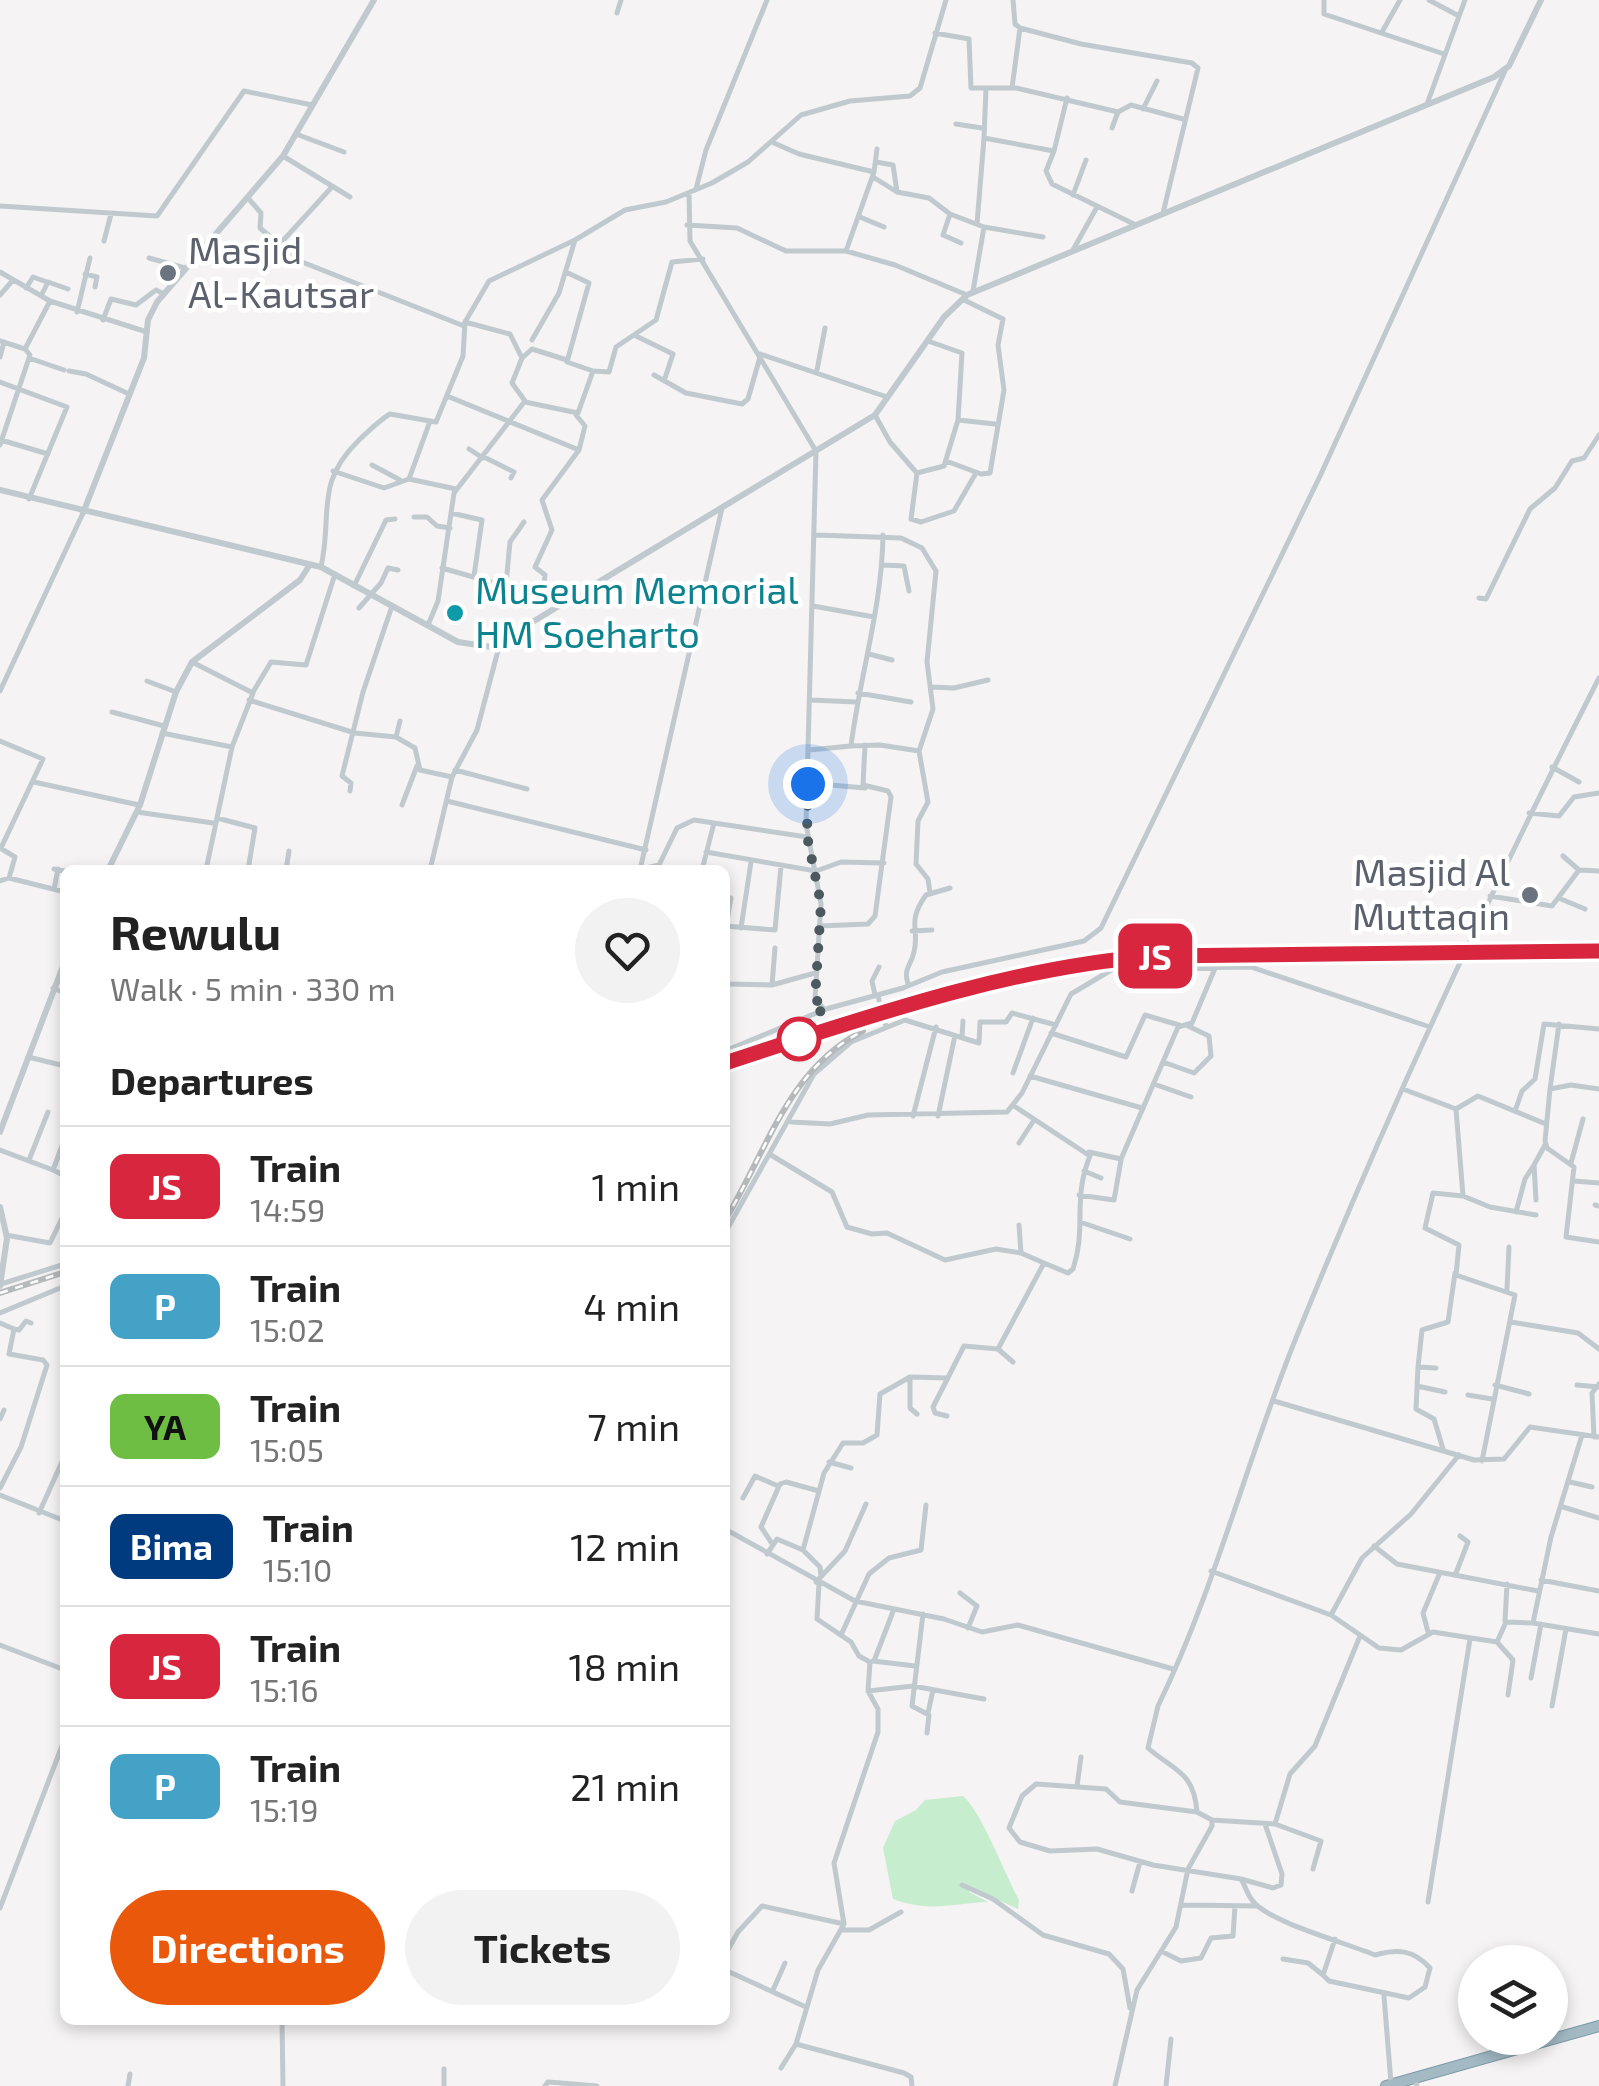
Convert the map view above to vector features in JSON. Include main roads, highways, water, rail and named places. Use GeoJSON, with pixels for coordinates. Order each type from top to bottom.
{"type":"FeatureCollection","features":[{"type":"Feature","properties":{"kind":"highway"},"geometry":{"type":"LineString","coordinates":[[1390,2086],[1599,2028]]}},
{"type":"Feature","properties":{"kind":"highway"},"geometry":{"type":"LineString","coordinates":[[1414,2085],[1441,2073]]}},
{"type":"Feature","properties":{"kind":"railway"},"geometry":{"type":"LineString","coordinates":[[730,1061],[937,997],[1100,962],[1155,956],[1599,951]]}},
{"type":"Feature","properties":{"kind":"railway"},"geometry":{"type":"LineString","coordinates":[[730,1211],[797,1089],[837,1047],[863,1031]]}},
{"type":"Feature","properties":{"kind":"railway"},"geometry":{"type":"LineString","coordinates":[[0,1293],[60,1274]]}},
{"type":"Feature","properties":{"kind":"train","name":"JS"},"geometry":{"type":"LineString","coordinates":[[730,1061],[985,986],[1093,962],[1154,956],[1599,951]]}},
{"type":"Feature","properties":{"kind":"place","name":"Masjid Al-Kautsar"},"geometry":{"type":"Point","coordinates":[168,273]}},
{"type":"Feature","properties":{"kind":"place","name":"Museum Memorial HM Soeharto"},"geometry":{"type":"Point","coordinates":[455,613]}},
{"type":"Feature","properties":{"kind":"place","name":"Masjid Al Muttaqin"},"geometry":{"type":"Point","coordinates":[1530,895]}}]}
